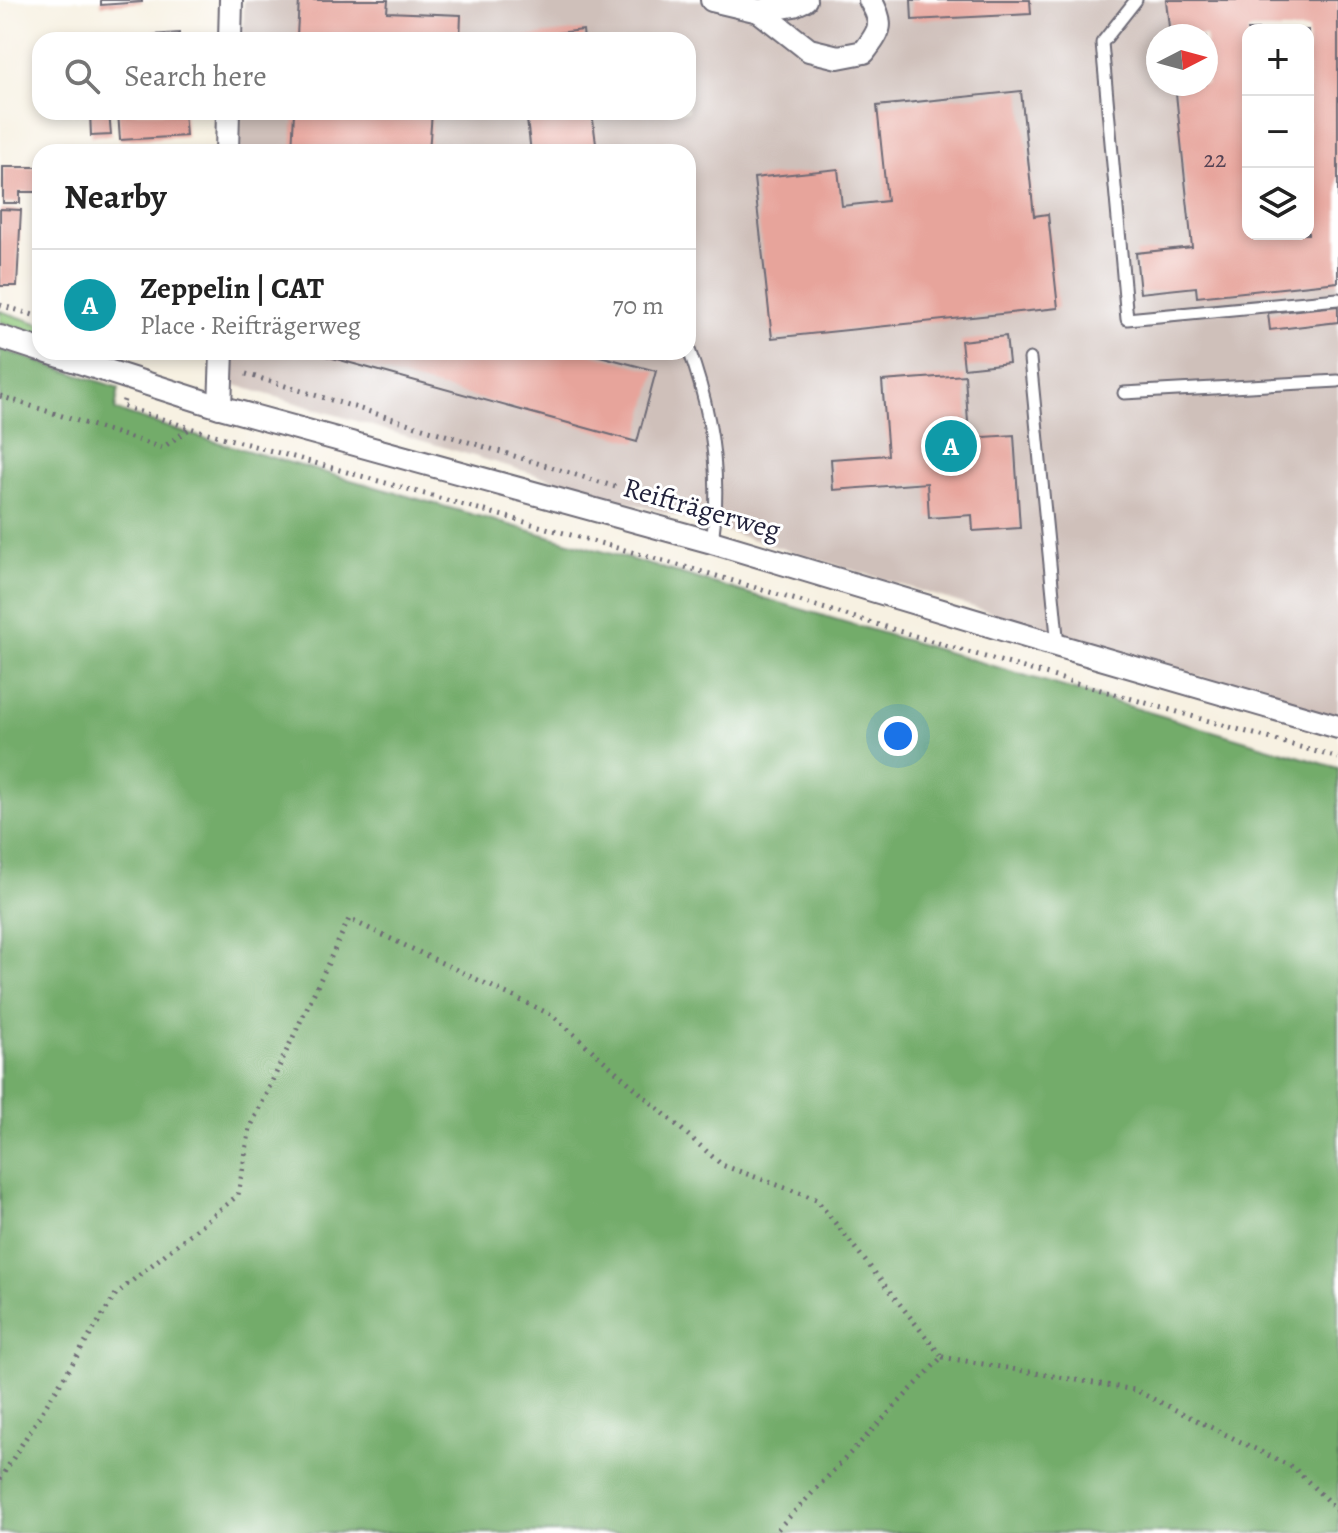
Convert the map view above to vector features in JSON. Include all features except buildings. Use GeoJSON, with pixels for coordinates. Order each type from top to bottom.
{"type":"FeatureCollection","features":[{"type":"Feature","properties":{"kind":"street"},"geometry":{"type":"LineString","coordinates":[[230,32],[231,0]]}},
{"type":"Feature","properties":{"kind":"street"},"geometry":{"type":"LineString","coordinates":[[712,0],[759,11],[805,0]]}},
{"type":"Feature","properties":{"kind":"street"},"geometry":{"type":"LineString","coordinates":[[759,11],[809,50],[838,57],[864,52],[878,34],[879,14],[870,0]]}},
{"type":"Feature","properties":{"kind":"street"},"geometry":{"type":"LineString","coordinates":[[227,144],[228,120]]}},
{"type":"Feature","properties":{"kind":"street"},"geometry":{"type":"LineString","coordinates":[[0,337],[32,347]]}},
{"type":"Feature","properties":{"kind":"street","name":"Reifträgerweg"},"geometry":{"type":"LineString","coordinates":[[73,360],[220,407],[712,542],[1338,727]]}},
{"type":"Feature","properties":{"kind":"street"},"geometry":{"type":"LineString","coordinates":[[220,407],[222,360]]}},
{"type":"Feature","properties":{"kind":"lane"},"geometry":{"type":"LineString","coordinates":[[1136,0],[1102,43],[1127,319],[1338,299]]}},
{"type":"Feature","properties":{"kind":"lane"},"geometry":{"type":"LineString","coordinates":[[1030,359],[1059,646]]}},
{"type":"Feature","properties":{"kind":"lane"},"geometry":{"type":"LineString","coordinates":[[693,360],[712,429],[716,518],[712,542]]}},
{"type":"Feature","properties":{"kind":"lane"},"geometry":{"type":"LineString","coordinates":[[1124,393],[1338,381]]}},
{"type":"Feature","properties":{"kind":"path"},"geometry":{"type":"LineString","coordinates":[[0,305],[32,315]]}},
{"type":"Feature","properties":{"kind":"path"},"geometry":{"type":"LineString","coordinates":[[0,396],[162,448],[220,407]]}},
{"type":"Feature","properties":{"kind":"path"},"geometry":{"type":"LineString","coordinates":[[190,428],[710,574],[1338,758]]}},
{"type":"Feature","properties":{"kind":"path"},"geometry":{"type":"LineString","coordinates":[[0,1479],[116,1294],[238,1195],[250,1128],[349,919],[552,1015],[722,1165],[816,1199],[942,1357],[1135,1390],[1294,1468],[1338,1511]]}},
{"type":"Feature","properties":{"kind":"path"},"geometry":{"type":"LineString","coordinates":[[774,1533],[942,1357]]}},
{"type":"Feature","properties":{"kind":"shaded area"},"geometry":{"type":"Polygon","coordinates":[[[244,0],[1338,0],[1338,719],[232,384],[233,360],[696,360],[696,144],[240,144],[241,120],[696,120],[696,32],[243,32],[244,0]]]}},
{"type":"Feature","properties":{"kind":"green space"},"geometry":{"type":"Polygon","coordinates":[[[0,311],[32,321],[32,332],[0,322],[0,311]]]}},
{"type":"Feature","properties":{"kind":"green space"},"geometry":{"type":"Polygon","coordinates":[[[0,349],[119,388],[115,410],[189,434],[679,573],[1338,768],[1338,1533],[0,1533],[0,349]]]}},
{"type":"Feature","properties":{"kind":"place","name":"Zeppelin | CAT"},"geometry":{"type":"Point","coordinates":[951,446]}}]}
